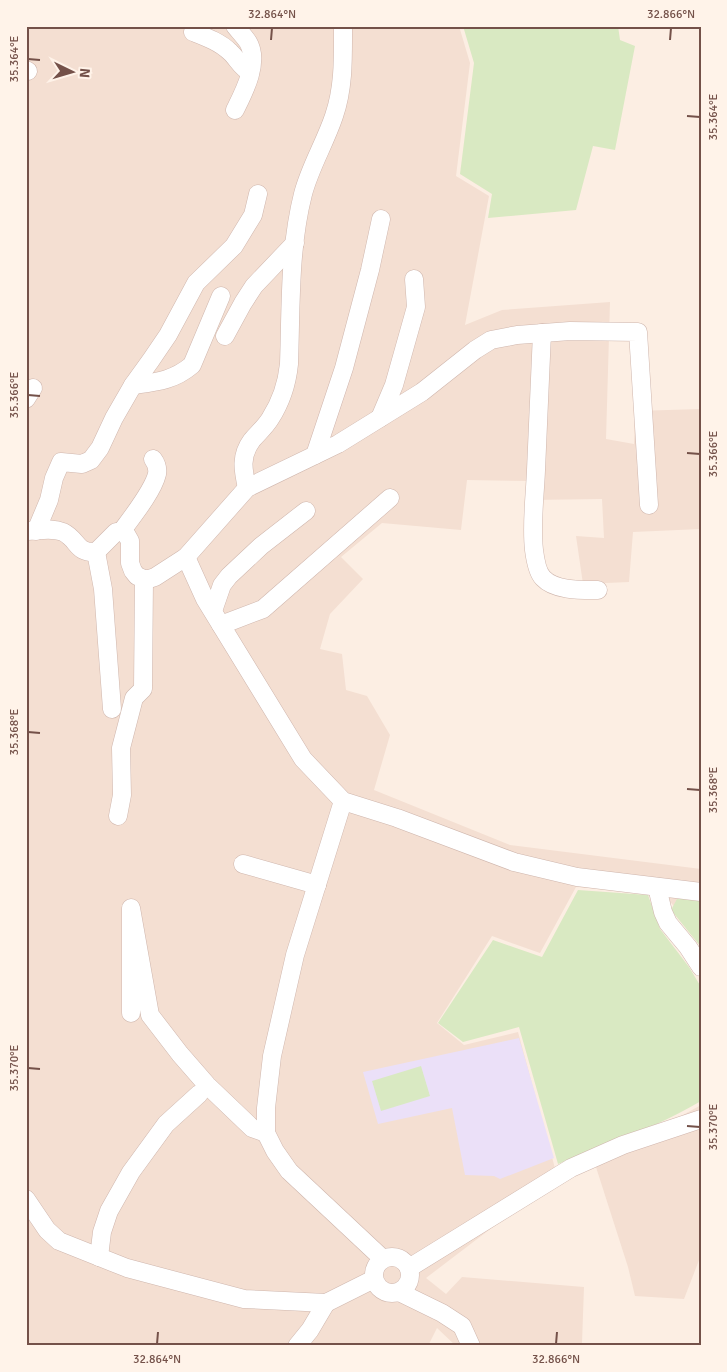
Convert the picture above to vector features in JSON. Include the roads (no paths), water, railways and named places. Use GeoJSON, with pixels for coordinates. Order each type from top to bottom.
{"type":"FeatureCollection","features":[{"type":"Feature","properties":{"kind":"street"},"geometry":{"type":"LineString","coordinates":[[235,26],[248,43],[251,51],[250,72],[246,89],[235,110]]}},
{"type":"Feature","properties":{"kind":"street"},"geometry":{"type":"LineString","coordinates":[[246,488],[243,470],[246,450],[252,440],[269,421],[277,407],[287,378],[293,263],[298,220],[310,171],[334,117],[340,92],[343,70],[343,26]]}},
{"type":"Feature","properties":{"kind":"street"},"geometry":{"type":"LineString","coordinates":[[193,32],[218,43],[250,72]]}},
{"type":"Feature","properties":{"kind":"street"},"geometry":{"type":"LineString","coordinates":[[31,531],[49,500],[54,478],[61,462],[82,464],[91,460],[100,448],[114,418],[133,385],[168,334],[196,283],[234,246],[253,216],[258,194]]}},
{"type":"Feature","properties":{"kind":"street"},"geometry":{"type":"LineString","coordinates":[[315,455],[344,368],[370,270],[381,219]]}},
{"type":"Feature","properties":{"kind":"street"},"geometry":{"type":"LineString","coordinates":[[225,336],[254,286],[295,243]]}},
{"type":"Feature","properties":{"kind":"street"},"geometry":{"type":"LineString","coordinates":[[380,418],[394,385],[416,307],[414,279]]}},
{"type":"Feature","properties":{"kind":"street"},"geometry":{"type":"LineString","coordinates":[[133,385],[158,382],[174,377],[192,365],[221,296]]}},
{"type":"Feature","properties":{"kind":"street"},"geometry":{"type":"LineString","coordinates":[[31,531],[53,529],[64,533],[87,553],[96,552],[116,532],[121,532],[126,534],[130,542],[130,563],[133,571],[144,579],[155,577],[186,557],[246,488],[338,444],[422,392],[474,350],[491,340],[516,335],[570,331],[638,332],[649,505]]}},
{"type":"Feature","properties":{"kind":"street"},"geometry":{"type":"LineString","coordinates":[[542,333],[534,516],[534,549],[537,563],[540,574],[552,584],[573,590],[598,590]]}},
{"type":"Feature","properties":{"kind":"street"},"geometry":{"type":"LineString","coordinates":[[121,532],[150,489],[157,473],[157,464],[153,459]]}},
{"type":"Feature","properties":{"kind":"street"},"geometry":{"type":"LineString","coordinates":[[217,618],[262,609],[390,498]]}},
{"type":"Feature","properties":{"kind":"street"},"geometry":{"type":"LineString","coordinates":[[217,618],[222,586],[228,576],[261,546],[306,511]]}},
{"type":"Feature","properties":{"kind":"street"},"geometry":{"type":"LineString","coordinates":[[96,552],[103,589],[112,709]]}},
{"type":"Feature","properties":{"kind":"street"},"geometry":{"type":"LineString","coordinates":[[186,557],[205,598],[304,759],[343,801],[398,818],[514,862],[577,877],[701,892]]}},
{"type":"Feature","properties":{"kind":"street"},"geometry":{"type":"LineString","coordinates":[[118,816],[122,795],[121,748],[134,698],[143,689],[144,579]]}},
{"type":"Feature","properties":{"kind":"street"},"geometry":{"type":"LineString","coordinates":[[343,801],[295,955],[272,1056],[266,1108],[266,1133],[274,1151],[289,1171],[383,1259]]}},
{"type":"Feature","properties":{"kind":"street"},"geometry":{"type":"LineString","coordinates":[[243,864],[317,885]]}},
{"type":"Feature","properties":{"kind":"street"},"geometry":{"type":"LineString","coordinates":[[657,886],[663,912],[668,923],[688,947],[701,967]]}},
{"type":"Feature","properties":{"kind":"street"},"geometry":{"type":"LineString","coordinates":[[131,1013],[131,908],[150,1016],[207,1085],[252,1128],[266,1133]]}},
{"type":"Feature","properties":{"kind":"street"},"geometry":{"type":"LineString","coordinates":[[99,1257],[102,1232],[109,1211],[131,1172],[166,1124],[199,1094]]}},
{"type":"Feature","properties":{"kind":"street"},"geometry":{"type":"LineString","coordinates":[[409,1268],[571,1168],[623,1145],[701,1119]]}},
{"type":"Feature","properties":{"kind":"street"},"geometry":{"type":"LineString","coordinates":[[26,1199],[47,1230],[59,1240],[127,1268],[244,1299],[326,1303],[374,1279]]}},
{"type":"Feature","properties":{"kind":"street"},"geometry":{"type":"LineString","coordinates":[[389,1256],[395,1256],[406,1262],[409,1268],[411,1274],[408,1286],[399,1292],[392,1294],[386,1292],[381,1289],[374,1279],[375,1268],[378,1262],[389,1256]]}},
{"type":"Feature","properties":{"kind":"street"},"geometry":{"type":"LineString","coordinates":[[399,1292],[442,1313],[462,1326],[472,1346]]}},
{"type":"Feature","properties":{"kind":"street"},"geometry":{"type":"LineString","coordinates":[[297,1346],[310,1330],[326,1303]]}}]}
